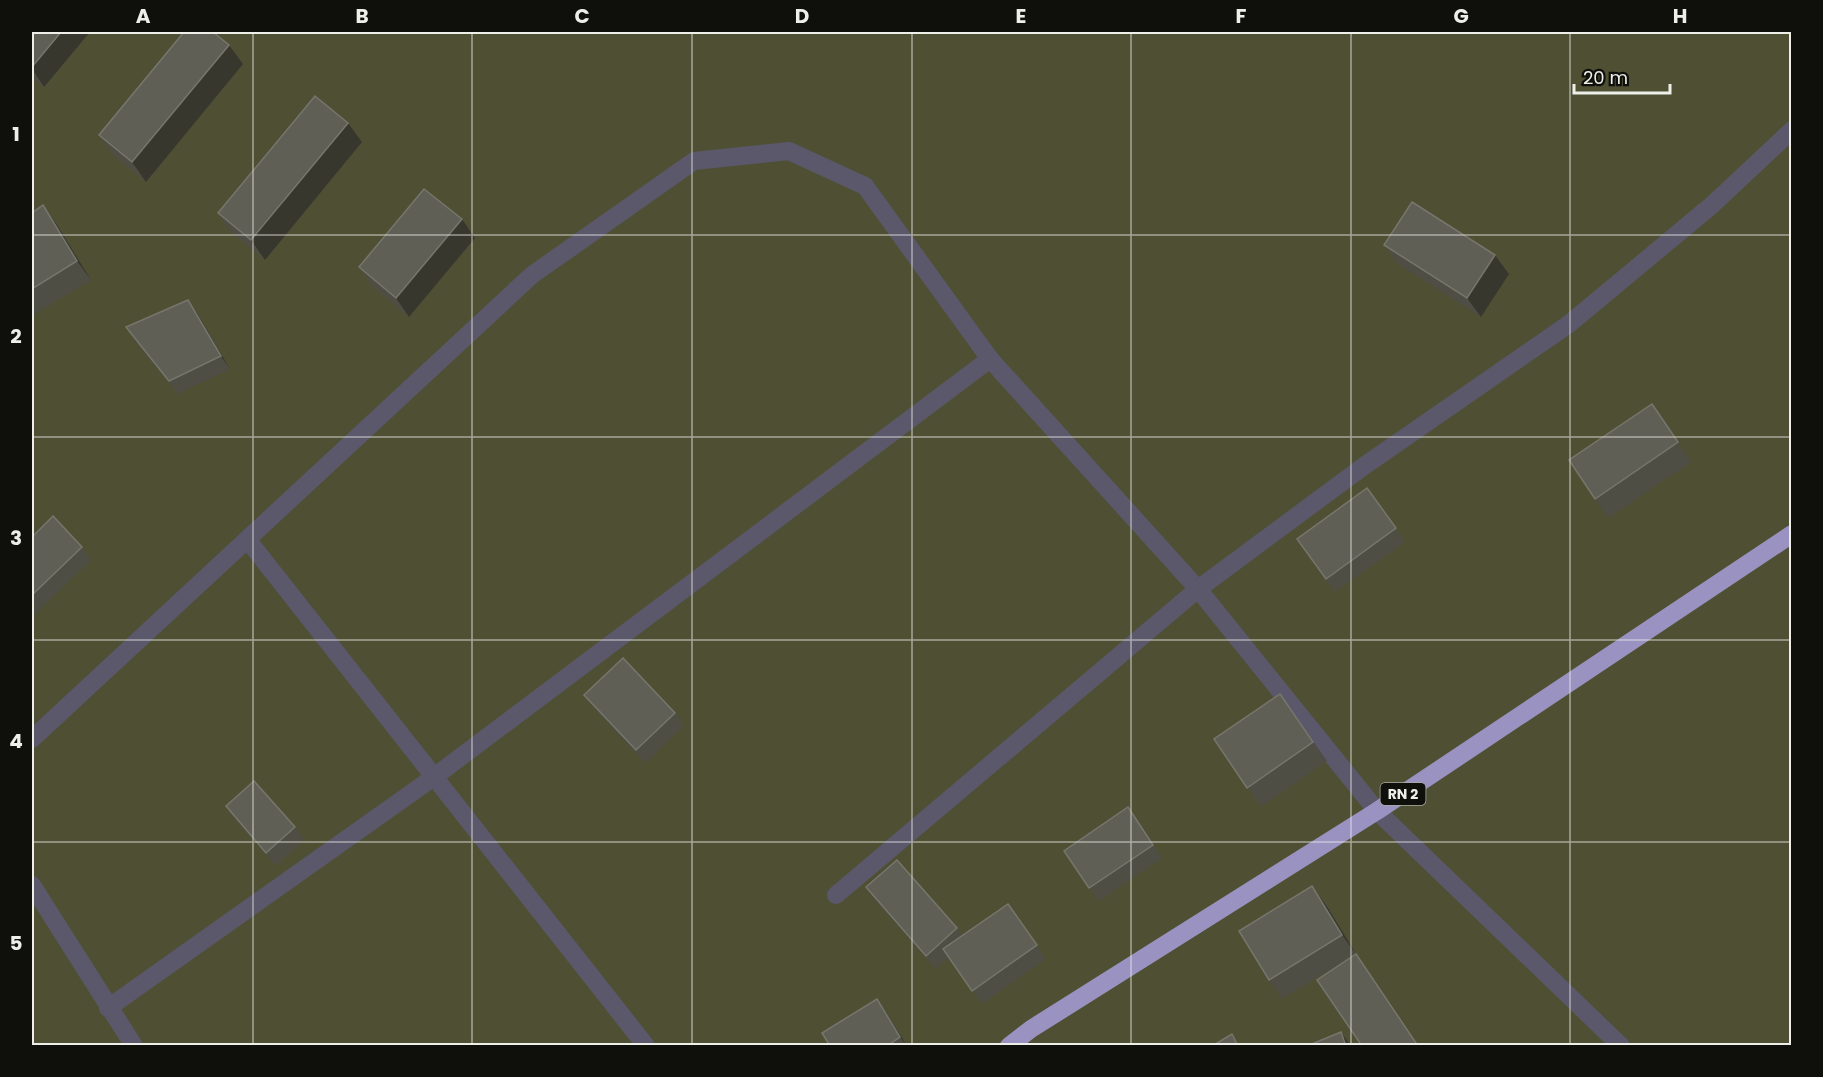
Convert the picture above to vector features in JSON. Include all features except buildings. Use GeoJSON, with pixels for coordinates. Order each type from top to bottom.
{"type":"FeatureCollection","features":[{"type":"Feature","properties":{"kind":"highway","name":"RN 2"},"geometry":{"type":"LineString","coordinates":[[1009,1046],[1041,1023],[1377,811],[1791,534]]}},
{"type":"Feature","properties":{"kind":"street"},"geometry":{"type":"LineString","coordinates":[[836,895],[1198,590],[1364,466],[1569,324],[1712,205],[1791,130]]}},
{"type":"Feature","properties":{"kind":"street"},"geometry":{"type":"LineString","coordinates":[[32,739],[532,275],[694,161],[789,151],[865,186],[990,359],[1198,590],[1377,811],[1621,1046]]}},
{"type":"Feature","properties":{"kind":"street"},"geometry":{"type":"LineString","coordinates":[[108,1008],[434,777],[990,359]]}},
{"type":"Feature","properties":{"kind":"street"},"geometry":{"type":"LineString","coordinates":[[247,539],[645,1046]]}},
{"type":"Feature","properties":{"kind":"street"},"geometry":{"type":"LineString","coordinates":[[32,885],[134,1046]]}},
{"type":"Feature","properties":{"kind":"green space"},"geometry":{"type":"Polygon","coordinates":[[[32,32],[1791,32],[1791,1045],[32,1045],[32,32]]]}}]}
